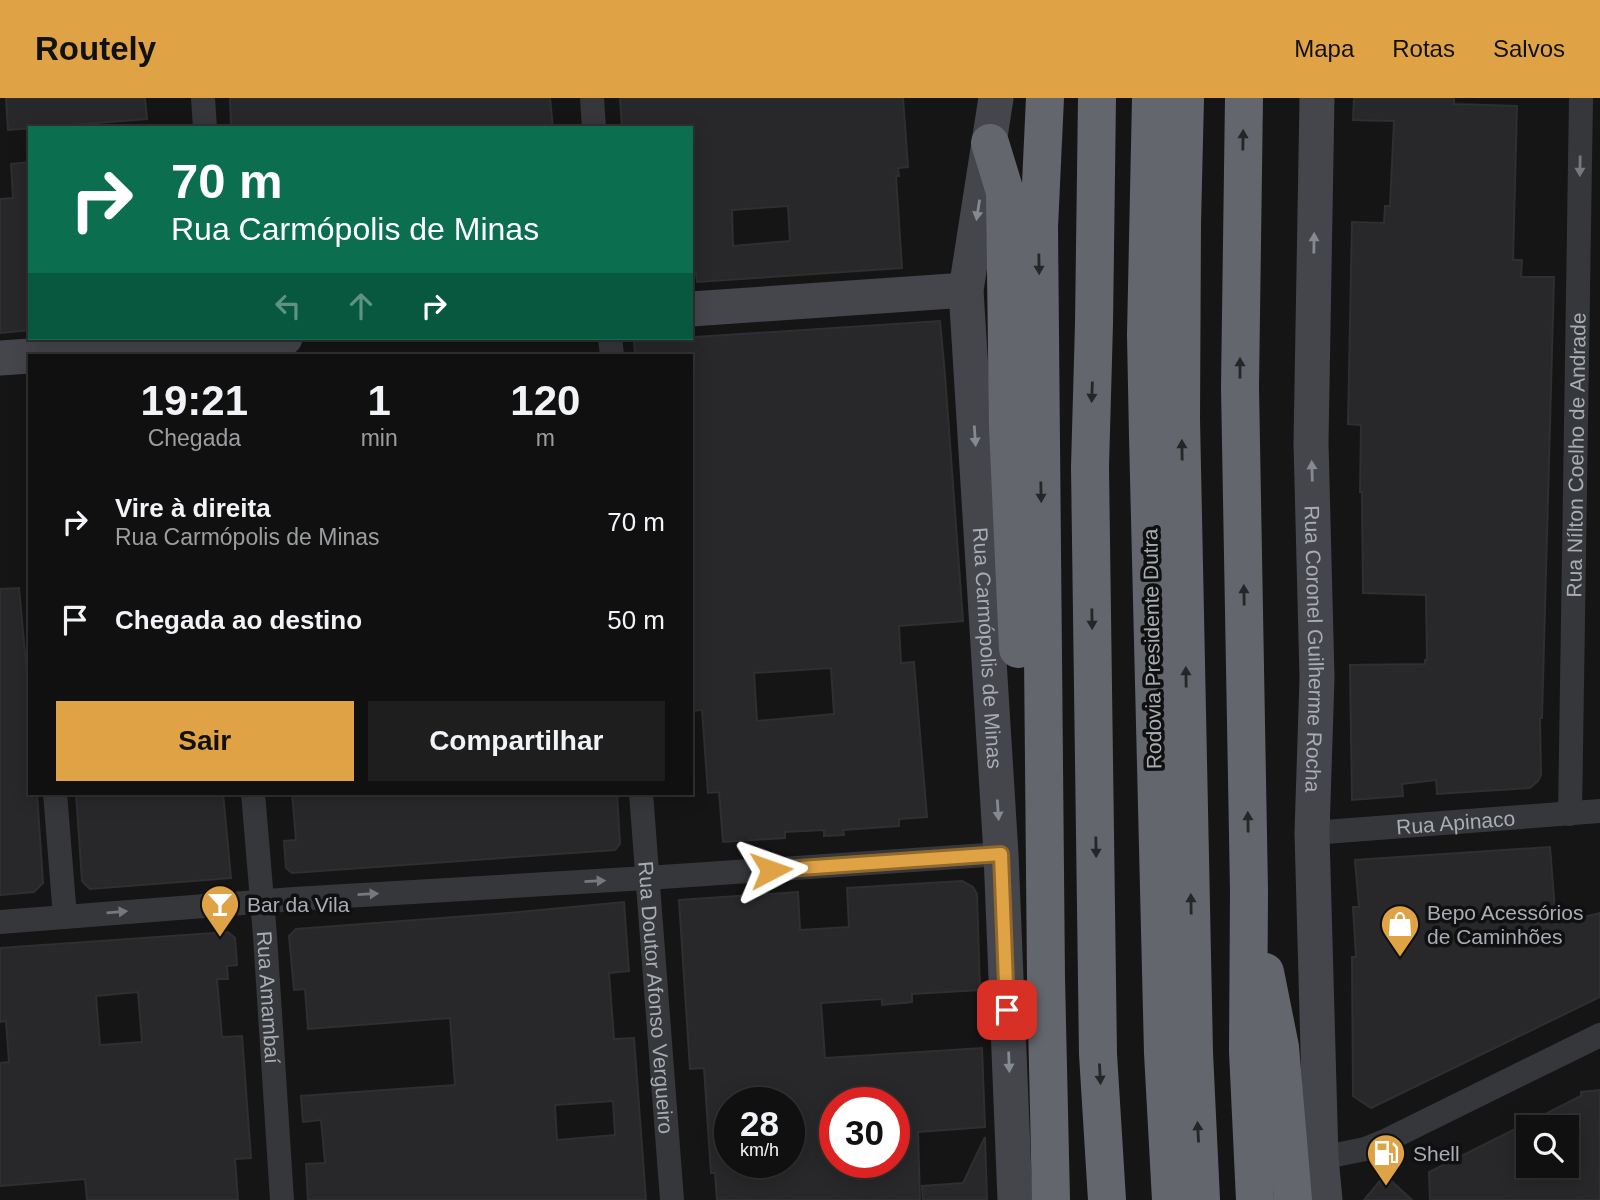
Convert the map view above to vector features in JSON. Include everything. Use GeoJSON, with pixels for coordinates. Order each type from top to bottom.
{"type":"FeatureCollection","features":[{"type":"Feature","properties":{"kind":"highway"},"geometry":{"type":"LineString","coordinates":[[1045,98],[1039,241],[1046,978],[1051,1200]]}},
{"type":"Feature","properties":{"kind":"highway"},"geometry":{"type":"LineString","coordinates":[[1097,98],[1090,467],[1098,1054],[1107,1200]]}},
{"type":"Feature","properties":{"kind":"highway","name":"Rodovia Presidente Dutra"},"geometry":{"type":"LineString","coordinates":[[1151,98],[1146,335],[1163,1053],[1171,1200]]}},
{"type":"Feature","properties":{"kind":"highway","name":"Rodovia Presidente Dutra"},"geometry":{"type":"LineString","coordinates":[[1185,98],[1181,419],[1194,1053],[1201,1200]]}},
{"type":"Feature","properties":{"kind":"highway"},"geometry":{"type":"LineString","coordinates":[[1244,98],[1240,387],[1249,891],[1248,1051],[1255,1200]]}},
{"type":"Feature","properties":{"kind":"highway"},"geometry":{"type":"LineString","coordinates":[[990,142],[1005,192],[1008,427],[1026,841],[1046,978]]}},
{"type":"Feature","properties":{"kind":"highway"},"geometry":{"type":"LineString","coordinates":[[1144,1200],[1132,780],[1153,706]]}},
{"type":"Feature","properties":{"kind":"highway"},"geometry":{"type":"LineString","coordinates":[[1249,891],[1280,1047],[1293,1200]]}},
{"type":"Feature","properties":{"kind":"main road","name":"Rua Carmópolis de Minas"},"geometry":{"type":"LineString","coordinates":[[996,98],[966,290],[1001,854],[1015,1200]]}},
{"type":"Feature","properties":{"kind":"main road","name":"Rua Coronel Guilherme Rocha"},"geometry":{"type":"LineString","coordinates":[[1317,98],[1311,443],[1317,678],[1312,833],[1321,1158],[1325,1200]]}},
{"type":"Feature","properties":{"kind":"main road"},"geometry":{"type":"LineString","coordinates":[[693,309],[966,290]]}},
{"type":"Feature","properties":{"kind":"main road"},"geometry":{"type":"LineString","coordinates":[[55,354],[266,340]]}},
{"type":"Feature","properties":{"kind":"main road"},"geometry":{"type":"LineString","coordinates":[[0,358],[28,356]]}},
{"type":"Feature","properties":{"kind":"street"},"geometry":{"type":"LineString","coordinates":[[203,98],[205,126]]}},
{"type":"Feature","properties":{"kind":"street"},"geometry":{"type":"LineString","coordinates":[[592,98],[594,126]]}},
{"type":"Feature","properties":{"kind":"street","name":"Rua Nílton Coelho de Andrade"},"geometry":{"type":"LineString","coordinates":[[1570,814],[1581,98]]}},
{"type":"Feature","properties":{"kind":"street"},"geometry":{"type":"LineString","coordinates":[[55,795],[65,917]]}},
{"type":"Feature","properties":{"kind":"street","name":"Rua Amambaí"},"geometry":{"type":"LineString","coordinates":[[253,795],[265,929],[282,1200]]}},
{"type":"Feature","properties":{"kind":"street","name":"Rua Doutor Afonso Vergueiro"},"geometry":{"type":"LineString","coordinates":[[641,795],[672,1200]]}},
{"type":"Feature","properties":{"kind":"street","name":"Rua Apinaco"},"geometry":{"type":"LineString","coordinates":[[1312,833],[1600,811]]}},
{"type":"Feature","properties":{"kind":"street"},"geometry":{"type":"LineString","coordinates":[[0,922],[261,901],[1001,854]]}},
{"type":"Feature","properties":{"kind":"street"},"geometry":{"type":"LineString","coordinates":[[1321,1158],[1365,1149],[1387,1140],[1600,1035]]}},
{"type":"Feature","properties":{"kind":"building"},"geometry":{"type":"Polygon","coordinates":[[[6,98],[145,98],[147,119],[28,126],[28,128],[8,130],[6,98]]]}},
{"type":"Feature","properties":{"kind":"building"},"geometry":{"type":"Polygon","coordinates":[[[230,98],[550,98],[553,126],[231,126],[230,98]]]}},
{"type":"Feature","properties":{"kind":"building"},"geometry":{"type":"Polygon","coordinates":[[[620,98],[903,98],[908,167],[898,168],[899,176],[896,176],[902,268],[697,282],[696,273],[693,274],[693,126],[622,126],[620,98]],[[788,206],[732,210],[733,246],[790,241],[788,206]]]}},
{"type":"Feature","properties":{"kind":"building"},"geometry":{"type":"Polygon","coordinates":[[[1354,98],[1454,98],[1454,104],[1517,106],[1513,260],[1522,260],[1521,277],[1554,277],[1540,718],[1541,775],[1530,788],[1437,794],[1436,780],[1402,784],[1403,796],[1352,800],[1350,665],[1425,664],[1427,660],[1426,595],[1363,593],[1361,425],[1348,424],[1352,222],[1384,223],[1385,206],[1390,206],[1394,121],[1353,120],[1354,98]]]}},
{"type":"Feature","properties":{"kind":"building"},"geometry":{"type":"Polygon","coordinates":[[[28,162],[28,330],[0,333],[0,199],[13,198],[11,164],[28,162]]]}},
{"type":"Feature","properties":{"kind":"building"},"geometry":{"type":"Polygon","coordinates":[[[940,321],[963,621],[899,626],[901,663],[914,662],[927,817],[899,819],[899,826],[843,830],[844,835],[824,836],[824,830],[785,832],[785,838],[723,842],[719,792],[708,793],[702,710],[693,711],[693,354],[635,354],[634,341],[693,340],[693,337],[940,321]],[[831,668],[754,673],[757,721],[834,714],[831,668]]]}},
{"type":"Feature","properties":{"kind":"building"},"geometry":{"type":"Polygon","coordinates":[[[19,588],[28,685],[28,795],[37,795],[43,883],[34,892],[0,895],[0,589],[19,588]]]}},
{"type":"Feature","properties":{"kind":"building"},"geometry":{"type":"Polygon","coordinates":[[[76,795],[223,795],[231,878],[90,889],[82,881],[76,795]]]}},
{"type":"Feature","properties":{"kind":"building"},"geometry":{"type":"Polygon","coordinates":[[[292,795],[617,795],[620,844],[615,850],[292,873],[286,868],[284,841],[296,840],[292,795]]]}},
{"type":"Feature","properties":{"kind":"building"},"geometry":{"type":"Polygon","coordinates":[[[1550,847],[1556,924],[1600,913],[1600,997],[1371,1108],[1353,1096],[1352,957],[1356,957],[1353,907],[1359,907],[1355,860],[1550,847]]]}},
{"type":"Feature","properties":{"kind":"building"},"geometry":{"type":"Polygon","coordinates":[[[962,881],[973,887],[977,894],[980,990],[912,994],[912,1002],[882,1005],[882,999],[821,1003],[825,1058],[982,1048],[985,1127],[918,1132],[920,1200],[717,1200],[715,1178],[805,1178],[805,1087],[714,1087],[714,1173],[711,1173],[704,1068],[690,1069],[679,900],[798,892],[800,930],[849,927],[847,888],[962,881]]]}},
{"type":"Feature","properties":{"kind":"building"},"geometry":{"type":"Polygon","coordinates":[[[624,902],[629,971],[609,973],[614,1039],[634,1038],[646,1200],[308,1200],[306,1164],[325,1163],[321,1120],[303,1122],[301,1096],[455,1085],[450,1018],[308,1029],[305,989],[294,990],[289,936],[296,929],[624,902]],[[613,1101],[555,1105],[557,1140],[615,1135],[613,1101]]]}},
{"type":"Feature","properties":{"kind":"building"},"geometry":{"type":"Polygon","coordinates":[[[228,932],[235,938],[237,965],[227,966],[228,979],[217,979],[222,1037],[242,1036],[251,1158],[235,1159],[238,1200],[87,1200],[85,1179],[0,1186],[0,1063],[9,1062],[6,1021],[0,1022],[0,948],[228,932]],[[138,992],[96,996],[100,1045],[142,1042],[138,992]]]}},
{"type":"Feature","properties":{"kind":"building"},"geometry":{"type":"Polygon","coordinates":[[[1600,1090],[1600,1200],[1430,1200],[1429,1172],[1516,1128],[1516,1178],[1579,1178],[1579,1115],[1543,1115],[1581,1096],[1581,1092],[1600,1090]]]}},
{"type":"Feature","properties":{"kind":"building"},"geometry":{"type":"Polygon","coordinates":[[[985,1137],[987,1200],[923,1200],[922,1186],[963,1183],[985,1137]]]}},
{"type":"Feature","properties":{"kind":"building","name":"Shell"},"geometry":{"type":"Polygon","coordinates":[[[1385,1175],[1412,1200],[1364,1200],[1385,1175]]]}},
{"type":"Feature","properties":{"kind":"place","name":"Bar da Vila"},"geometry":{"type":"Point","coordinates":[220,938]}},
{"type":"Feature","properties":{"kind":"place","name":"Bepo Acessórios de Caminhões"},"geometry":{"type":"Point","coordinates":[1400,958]}},
{"type":"Feature","properties":{"kind":"place","name":"Shell"},"geometry":{"type":"Point","coordinates":[1386,1187]}},
{"type":"Feature","properties":{"kind":"route"},"geometry":{"type":"LineString","coordinates":[[771,870],[1001,854],[1007,1010]]}}]}
